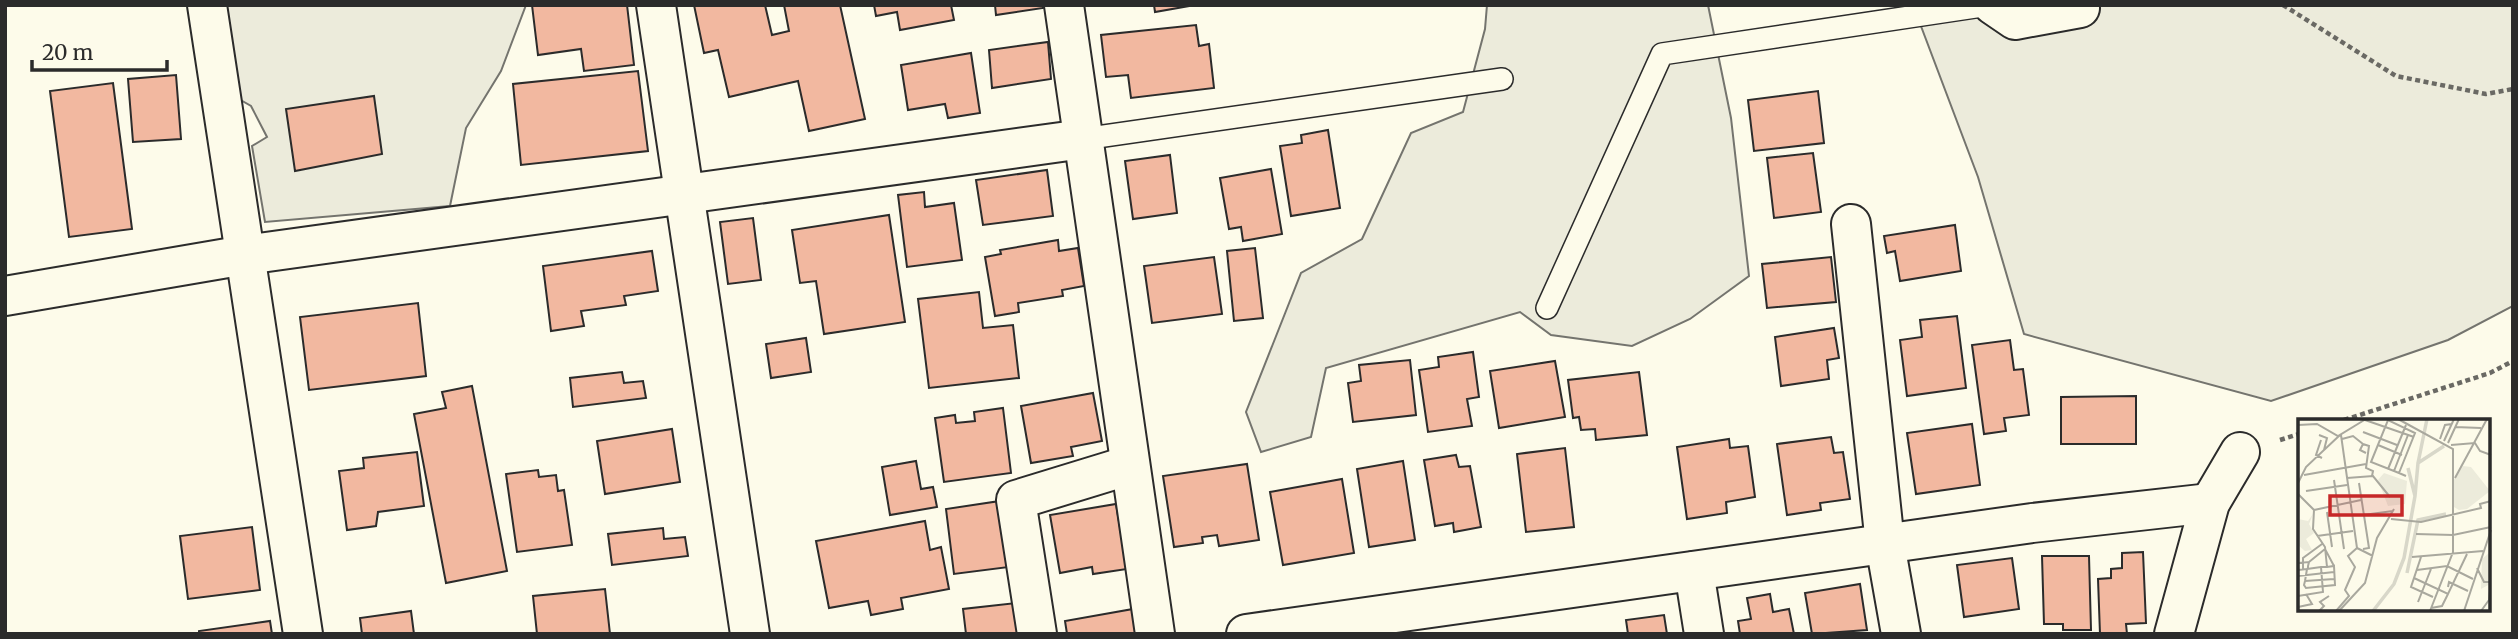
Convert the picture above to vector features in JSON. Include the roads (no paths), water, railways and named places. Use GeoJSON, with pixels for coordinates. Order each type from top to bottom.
{"type":"FeatureCollection","features":[{"type":"Feature","properties":{"kind":"street"},"geometry":{"type":"LineString","coordinates":[[207,5],[303,634]]}},
{"type":"Feature","properties":{"kind":"street"},"geometry":{"type":"LineString","coordinates":[[656,5],[750,634]]}},
{"type":"Feature","properties":{"kind":"street"},"geometry":{"type":"LineString","coordinates":[[1064,5],[1155,634]]}},
{"type":"Feature","properties":{"kind":"street"},"geometry":{"type":"LineString","coordinates":[[1991,5],[2015,20],[2080,8]]}},
{"type":"Feature","properties":{"kind":"street"},"geometry":{"type":"LineString","coordinates":[[5,296],[245,255],[1083,139]]}},
{"type":"Feature","properties":{"kind":"street"},"geometry":{"type":"LineString","coordinates":[[1852,224],[1885,544],[1901,634]]}},
{"type":"Feature","properties":{"kind":"street"},"geometry":{"type":"LineString","coordinates":[[2174,634],[2210,503],[2241,452]]}},
{"type":"Feature","properties":{"kind":"street"},"geometry":{"type":"LineString","coordinates":[[1037,634],[1016,500],[1130,465]]}},
{"type":"Feature","properties":{"kind":"street"},"geometry":{"type":"LineString","coordinates":[[1246,634],[1485,617],[1693,571],[2032,523],[2210,503]]}},
{"type":"Feature","properties":{"kind":"street"},"geometry":{"type":"LineString","coordinates":[[1693,571],[1704,634]]}},
{"type":"Feature","properties":{"kind":"lane"},"geometry":{"type":"LineString","coordinates":[[1547,308],[1662,54],[1991,5]]}},
{"type":"Feature","properties":{"kind":"lane"},"geometry":{"type":"LineString","coordinates":[[1083,139],[1502,79]]}}]}
